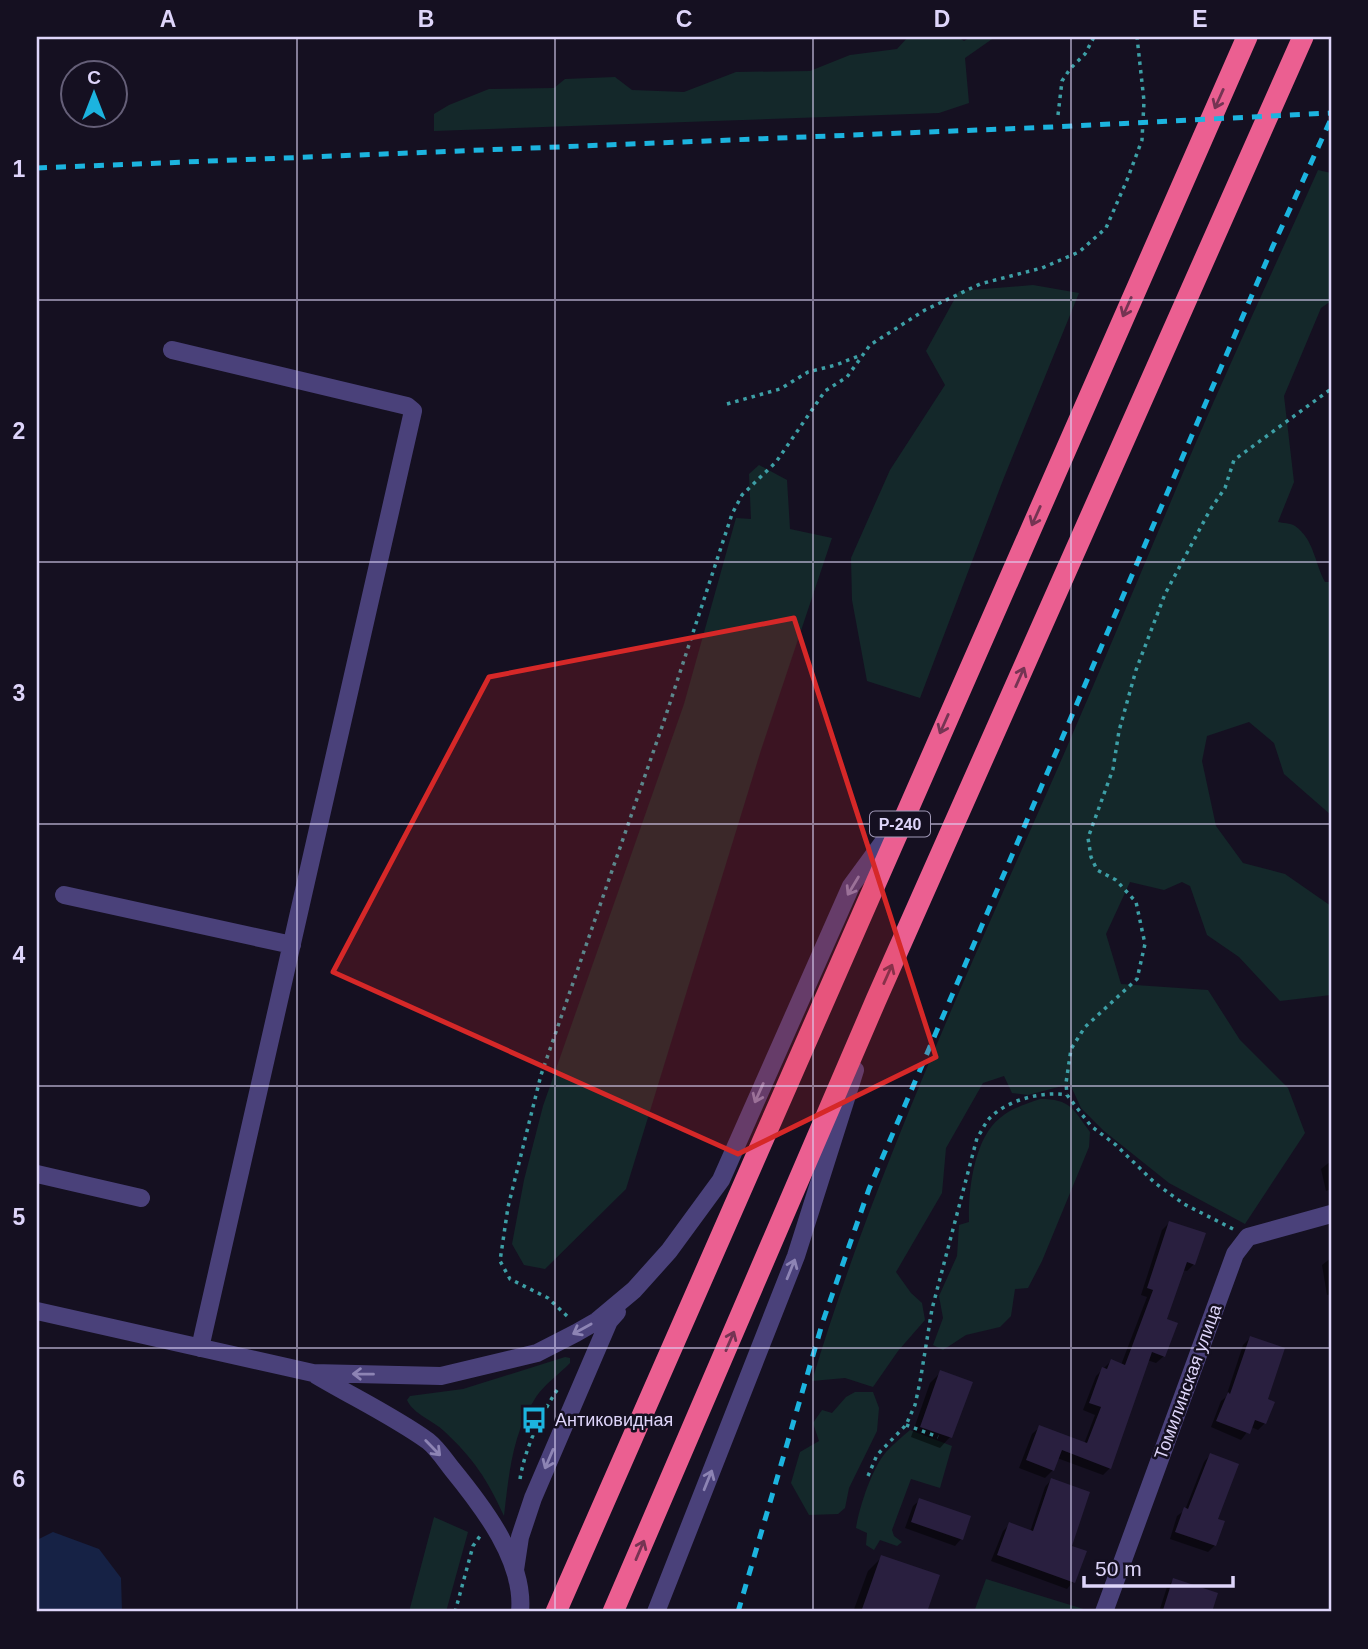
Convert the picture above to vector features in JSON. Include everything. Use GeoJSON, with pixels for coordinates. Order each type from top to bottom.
{"type":"FeatureCollection","features":[{"type":"Feature","properties":{"kind":"highway","name":"Р-240"},"geometry":{"type":"LineString","coordinates":[[556,1612],[1247,37]]}},
{"type":"Feature","properties":{"kind":"highway","name":"Р-240"},"geometry":{"type":"LineString","coordinates":[[613,1612],[877,1000],[1303,37]]}},
{"type":"Feature","properties":{"kind":"street"},"geometry":{"type":"LineString","coordinates":[[172,350],[407,406],[413,411],[200,1348]]}},
{"type":"Feature","properties":{"kind":"street"},"geometry":{"type":"LineString","coordinates":[[514,1570],[520,1537],[533,1498],[609,1321],[669,1251],[722,1180],[851,886],[906,810]]}},
{"type":"Feature","properties":{"kind":"street"},"geometry":{"type":"LineString","coordinates":[[64,895],[292,945]]}},
{"type":"Feature","properties":{"kind":"street"},"geometry":{"type":"LineString","coordinates":[[656,1612],[796,1256],[877,1000]]}},
{"type":"Feature","properties":{"kind":"street"},"geometry":{"type":"LineString","coordinates":[[37,1174],[141,1198]]}},
{"type":"Feature","properties":{"kind":"street"},"geometry":{"type":"LineString","coordinates":[[1248,1237],[1331,1214]]}},
{"type":"Feature","properties":{"kind":"street","name":"Томилинская улица"},"geometry":{"type":"LineString","coordinates":[[1104,1612],[1231,1264],[1248,1237]]}},
{"type":"Feature","properties":{"kind":"street"},"geometry":{"type":"LineString","coordinates":[[37,1311],[313,1373],[440,1376],[537,1353],[597,1321],[634,1290]]}},
{"type":"Feature","properties":{"kind":"street"},"geometry":{"type":"LineString","coordinates":[[313,1373],[430,1442],[486,1511],[514,1570],[521,1604],[520,1612]]}},
{"type":"Feature","properties":{"kind":"path"},"geometry":{"type":"LineString","coordinates":[[1058,115],[1062,81],[1085,54],[1094,37]]}},
{"type":"Feature","properties":{"kind":"path"},"geometry":{"type":"LineString","coordinates":[[567,1316],[548,1298],[510,1279],[500,1261],[508,1207],[541,1075],[664,721],[732,514],[742,495],[776,462],[825,391],[847,377],[870,345],[925,310],[980,284],[1042,268],[1079,252],[1106,228],[1142,140],[1144,101],[1137,37]]}},
{"type":"Feature","properties":{"kind":"path"},"geometry":{"type":"LineString","coordinates":[[727,404],[780,389],[808,372],[863,355]]}},
{"type":"Feature","properties":{"kind":"path"},"geometry":{"type":"LineString","coordinates":[[1248,1237],[1184,1204],[1156,1183],[1116,1144],[1091,1126],[1067,1095],[1071,1049],[1085,1027],[1137,979],[1145,944],[1136,902],[1116,880],[1097,870],[1091,857],[1088,838],[1113,769],[1119,731],[1136,670],[1166,594],[1210,510],[1225,488],[1234,460],[1331,389]]}},
{"type":"Feature","properties":{"kind":"path"},"geometry":{"type":"LineString","coordinates":[[868,1476],[877,1455],[906,1425],[915,1405],[932,1309],[977,1138],[992,1115],[1017,1101],[1041,1096],[1067,1095]]}},
{"type":"Feature","properties":{"kind":"path"},"geometry":{"type":"LineString","coordinates":[[906,1425],[938,1437]]}},
{"type":"Feature","properties":{"kind":"path"},"geometry":{"type":"LineString","coordinates":[[455,1612],[473,1546],[481,1535]]}},
{"type":"Feature","properties":{"kind":"highlighted area"},"geometry":{"type":"Polygon","coordinates":[[[794,618],[936,1057],[738,1154],[333,972],[489,677],[794,618]]]}},
{"type":"Feature","properties":{"kind":"green space"},"geometry":{"type":"Polygon","coordinates":[[[908,37],[958,37],[964,41],[971,37],[995,37],[965,58],[969,103],[939,113],[434,131],[434,114],[489,89],[554,88],[565,79],[615,77],[632,90],[684,92],[736,72],[810,71],[850,55],[897,49],[908,37]]]}},
{"type":"Feature","properties":{"kind":"green space"},"geometry":{"type":"Polygon","coordinates":[[[1318,170],[1331,173],[1331,301],[1321,308],[1284,396],[1294,482],[1278,522],[1293,525],[1301,531],[1310,545],[1325,582],[1331,582],[1331,815],[1284,774],[1274,743],[1249,722],[1207,736],[1202,761],[1216,826],[1243,863],[1285,874],[1331,906],[1331,995],[1280,1001],[1239,957],[1207,935],[1190,886],[1182,882],[1164,890],[1130,882],[1106,934],[1121,984],[1208,990],[1240,1040],[1288,1088],[1305,1133],[1245,1224],[1169,1183],[1104,1131],[1081,1108],[1070,1084],[1028,1095],[1012,1093],[1004,1076],[983,1083],[946,1148],[942,1193],[896,1272],[922,1303],[925,1320],[898,1351],[873,1387],[845,1378],[812,1381],[865,1223],[927,1068],[1209,412],[1318,170]]]}},
{"type":"Feature","properties":{"kind":"green space"},"geometry":{"type":"Polygon","coordinates":[[[1033,285],[1079,293],[1003,480],[920,698],[867,681],[852,600],[851,558],[890,470],[945,385],[926,351],[959,291],[1033,285]]]}},
{"type":"Feature","properties":{"kind":"green space"},"geometry":{"type":"Polygon","coordinates":[[[759,465],[787,480],[790,529],[832,538],[761,750],[626,1189],[545,1269],[524,1265],[512,1244],[524,1180],[543,1106],[684,704],[736,518],[751,519],[749,474],[759,465]]]}},
{"type":"Feature","properties":{"kind":"green space"},"geometry":{"type":"Polygon","coordinates":[[[1040,1099],[1058,1101],[1070,1107],[1090,1132],[1089,1147],[1042,1261],[1028,1288],[1015,1289],[1011,1316],[1000,1327],[966,1335],[943,1350],[933,1345],[943,1318],[939,1296],[957,1256],[959,1225],[969,1222],[974,1166],[984,1138],[1004,1115],[1040,1099]]]}},
{"type":"Feature","properties":{"kind":"green space"},"geometry":{"type":"Polygon","coordinates":[[[565,1357],[570,1358],[570,1363],[539,1393],[522,1425],[513,1455],[504,1516],[472,1460],[444,1431],[414,1409],[407,1400],[410,1396],[463,1389],[565,1357]]]}},
{"type":"Feature","properties":{"kind":"green space"},"geometry":{"type":"Polygon","coordinates":[[[855,1392],[873,1392],[879,1408],[877,1431],[849,1488],[845,1508],[838,1514],[809,1515],[791,1483],[800,1452],[819,1441],[813,1423],[822,1410],[832,1413],[846,1397],[855,1392]]]}},
{"type":"Feature","properties":{"kind":"green space"},"geometry":{"type":"Polygon","coordinates":[[[910,1430],[952,1446],[940,1488],[911,1479],[892,1530],[894,1536],[902,1542],[897,1546],[880,1540],[874,1550],[866,1545],[867,1533],[856,1528],[863,1499],[881,1459],[910,1430]]]}},
{"type":"Feature","properties":{"kind":"green space"},"geometry":{"type":"Polygon","coordinates":[[[434,1517],[468,1532],[446,1612],[409,1612],[434,1517]]]}},
{"type":"Feature","properties":{"kind":"green space"},"geometry":{"type":"Polygon","coordinates":[[[986,1579],[1090,1611],[1090,1612],[974,1612],[986,1579]]]}},
{"type":"Feature","properties":{"kind":"water"},"geometry":{"type":"Polygon","coordinates":[[[53,1532],[99,1549],[121,1578],[122,1612],[37,1612],[37,1540],[53,1532]]]}},
{"type":"Feature","properties":{"kind":"building"},"geometry":{"type":"Polygon","coordinates":[[[1169,1221],[1206,1233],[1195,1265],[1187,1262],[1167,1319],[1178,1323],[1165,1357],[1152,1352],[1111,1469],[1062,1450],[1054,1471],[1026,1460],[1039,1425],[1087,1443],[1101,1407],[1089,1403],[1102,1367],[1107,1369],[1111,1359],[1125,1365],[1153,1290],[1147,1288],[1169,1221]]]}},
{"type":"Feature","properties":{"kind":"building"},"geometry":{"type":"Polygon","coordinates":[[[1250,1336],[1285,1348],[1268,1399],[1275,1402],[1266,1424],[1255,1420],[1250,1434],[1216,1421],[1228,1392],[1230,1394],[1250,1336]]]}},
{"type":"Feature","properties":{"kind":"building"},"geometry":{"type":"Polygon","coordinates":[[[940,1370],[973,1382],[952,1438],[920,1427],[940,1370]]]}},
{"type":"Feature","properties":{"kind":"building"},"geometry":{"type":"Polygon","coordinates":[[[1210,1453],[1239,1464],[1218,1519],[1225,1521],[1216,1546],[1175,1532],[1184,1507],[1188,1509],[1210,1453]]]}},
{"type":"Feature","properties":{"kind":"building"},"geometry":{"type":"Polygon","coordinates":[[[1051,1478],[1090,1492],[1072,1546],[1087,1551],[1075,1583],[997,1555],[1009,1522],[1033,1531],[1051,1478]]]}},
{"type":"Feature","properties":{"kind":"building"},"geometry":{"type":"Polygon","coordinates":[[[919,1498],[971,1516],[963,1540],[911,1522],[919,1498]]]}},
{"type":"Feature","properties":{"kind":"building"},"geometry":{"type":"Polygon","coordinates":[[[881,1555],[940,1575],[927,1612],[861,1612],[881,1555]]]}},
{"type":"Feature","properties":{"kind":"building"},"geometry":{"type":"Polygon","coordinates":[[[1173,1578],[1218,1593],[1212,1612],[1163,1610],[1173,1578]]]}},
{"type":"Feature","properties":{"kind":"railway"},"geometry":{"type":"LineString","coordinates":[[37,168],[1052,127],[1331,113]]}},
{"type":"Feature","properties":{"kind":"railway"},"geometry":{"type":"LineString","coordinates":[[738,1612],[823,1321],[869,1189],[1273,246],[1331,119]]}},
{"type":"Feature","properties":{"kind":"place","name":"Антиковидная"},"geometry":{"type":"Point","coordinates":[534,1420]}}]}
